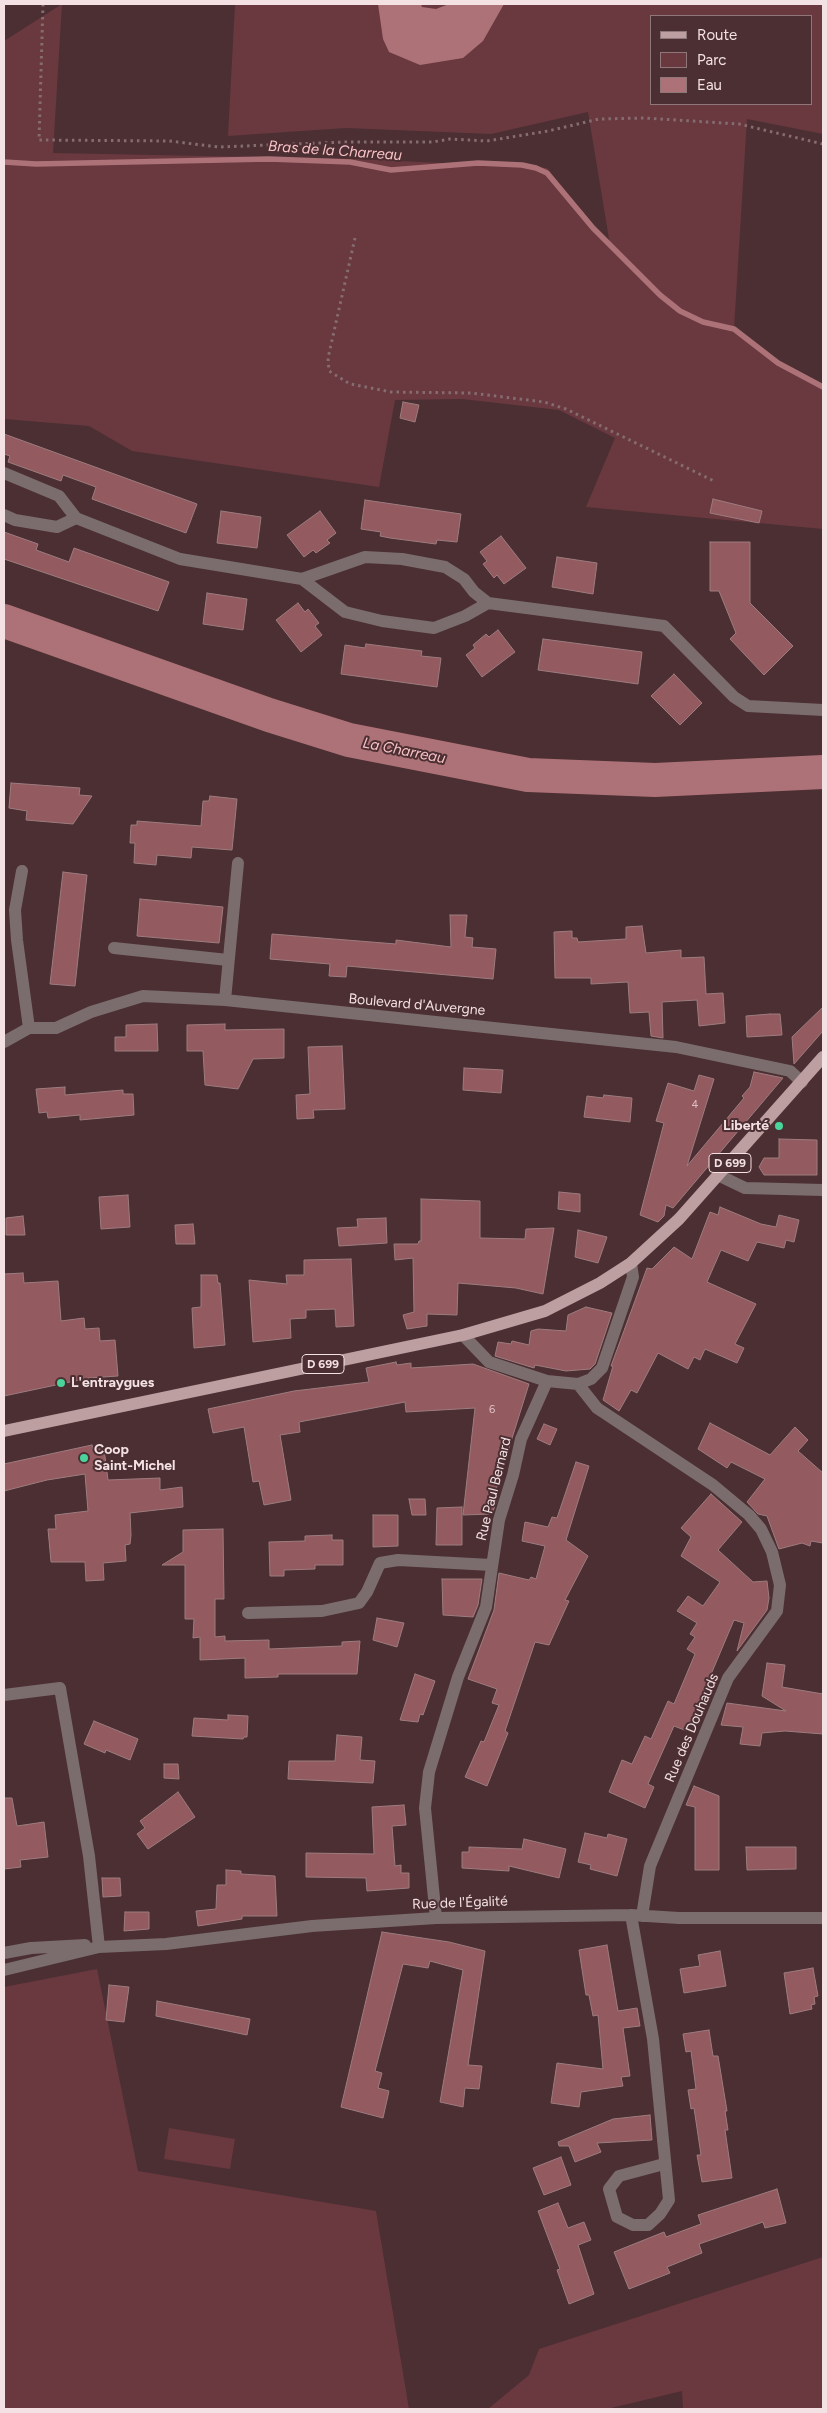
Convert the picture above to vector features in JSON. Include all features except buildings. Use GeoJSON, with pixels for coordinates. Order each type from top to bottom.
{"type":"FeatureCollection","features":[{"type":"Feature","properties":{"kind":"main road","name":"D 699"},"geometry":{"type":"LineString","coordinates":[[4,1431],[463,1335],[545,1310],[600,1284],[631,1263],[679,1219],[823,1056]]}},
{"type":"Feature","properties":{"kind":"street"},"geometry":{"type":"LineString","coordinates":[[4,472],[59,496],[76,518],[180,559],[302,579],[345,612],[382,621],[434,628],[465,616],[488,603]]}},
{"type":"Feature","properties":{"kind":"street"},"geometry":{"type":"LineString","coordinates":[[4,515],[15,520],[57,527],[76,518]]}},
{"type":"Feature","properties":{"kind":"street"},"geometry":{"type":"LineString","coordinates":[[302,579],[366,557],[402,559],[445,567],[464,579],[474,592],[488,603],[664,626],[734,697],[748,706],[823,710]]}},
{"type":"Feature","properties":{"kind":"street"},"geometry":{"type":"LineString","coordinates":[[225,1000],[238,863]]}},
{"type":"Feature","properties":{"kind":"street"},"geometry":{"type":"LineString","coordinates":[[22,871],[15,910],[17,940],[29,1028]]}},
{"type":"Feature","properties":{"kind":"street"},"geometry":{"type":"LineString","coordinates":[[114,948],[228,960]]}},
{"type":"Feature","properties":{"kind":"street","name":"Boulevard d'Auvergne"},"geometry":{"type":"LineString","coordinates":[[4,1042],[29,1028],[56,1028],[91,1012],[143,996],[225,1000],[676,1047],[790,1071],[802,1082]]}},
{"type":"Feature","properties":{"kind":"street"},"geometry":{"type":"LineString","coordinates":[[718,1175],[745,1188],[823,1190]]}},
{"type":"Feature","properties":{"kind":"street"},"geometry":{"type":"LineString","coordinates":[[463,1335],[489,1362],[547,1381],[578,1384],[590,1379],[602,1368],[633,1277],[631,1263]]}},
{"type":"Feature","properties":{"kind":"street","name":"Rue Paul Bernard"},"geometry":{"type":"LineString","coordinates":[[436,1918],[425,1808],[428,1772],[458,1677],[486,1607],[499,1520],[513,1475],[521,1439],[547,1381]]}},
{"type":"Feature","properties":{"kind":"street","name":"Rue des Douhauds"},"geometry":{"type":"LineString","coordinates":[[578,1384],[596,1408],[713,1485],[749,1515],[761,1529],[772,1552],[780,1585],[777,1611],[728,1678],[650,1866],[636,1916],[653,2039],[664,2164]]}},
{"type":"Feature","properties":{"kind":"street"},"geometry":{"type":"LineString","coordinates":[[248,1612],[322,1611],[359,1603],[367,1592],[380,1563],[398,1560],[492,1565]]}},
{"type":"Feature","properties":{"kind":"street"},"geometry":{"type":"LineString","coordinates":[[4,1695],[60,1688],[89,1856],[100,1947]]}},
{"type":"Feature","properties":{"kind":"street","name":"Rue de l'Égalité"},"geometry":{"type":"LineString","coordinates":[[4,1970],[100,1947],[166,1944],[312,1926],[436,1918],[636,1916],[823,1918]]}},
{"type":"Feature","properties":{"kind":"street","name":"Rue de l'Égalité"},"geometry":{"type":"LineString","coordinates":[[4,1953],[31,1948],[82,1944],[100,1947]]}},
{"type":"Feature","properties":{"kind":"street"},"geometry":{"type":"LineString","coordinates":[[664,2164],[668,2200],[660,2214],[648,2225],[633,2225],[617,2217],[609,2189],[620,2176],[664,2164]]}},
{"type":"Feature","properties":{"kind":"path"},"geometry":{"type":"LineString","coordinates":[[42,4],[39,140],[169,141],[219,147],[344,142],[433,142],[450,138],[487,141],[548,131],[599,119],[644,118],[739,124],[823,144]]}},
{"type":"Feature","properties":{"kind":"path"},"geometry":{"type":"LineString","coordinates":[[355,238],[328,358],[329,370],[350,384],[391,392],[471,393],[544,402],[566,408],[716,482]]}},
{"type":"Feature","properties":{"kind":"green space"},"geometry":{"type":"Polygon","coordinates":[[[62,4],[53,153],[358,159],[547,168],[610,245],[588,112],[491,134],[346,128],[228,136],[235,4],[823,4],[823,134],[747,119],[734,329],[788,368],[823,390],[823,529],[586,507],[615,438],[559,410],[462,399],[395,400],[379,487],[132,451],[89,426],[4,419],[4,41],[62,4]]]}},
{"type":"Feature","properties":{"kind":"green space"},"geometry":{"type":"Polygon","coordinates":[[[97,1969],[138,2171],[376,2211],[409,2409],[4,2409],[4,1987],[97,1969]]]}},
{"type":"Feature","properties":{"kind":"green space"},"geometry":{"type":"Polygon","coordinates":[[[169,2128],[235,2139],[230,2169],[164,2159],[169,2128]]]}},
{"type":"Feature","properties":{"kind":"green space"},"geometry":{"type":"Polygon","coordinates":[[[823,2257],[823,2409],[683,2409],[682,2391],[607,2409],[488,2409],[529,2375],[539,2349],[823,2257]]]}},
{"type":"Feature","properties":{"kind":"water"},"geometry":{"type":"Polygon","coordinates":[[[378,4],[421,4],[422,7],[436,9],[449,4],[504,4],[483,41],[463,58],[420,65],[389,52],[383,39],[378,4]]]}},
{"type":"Feature","properties":{"kind":"waterway","name":"Bras de la Charreau"},"geometry":{"type":"LineString","coordinates":[[4,162],[36,164],[269,159],[350,162],[391,170],[478,163],[522,165],[536,168],[547,173],[593,228],[660,295],[680,311],[703,322],[734,329],[778,363],[823,387]]}},
{"type":"Feature","properties":{"kind":"waterway","name":"La Charreau"},"geometry":{"type":"LineString","coordinates":[[4,621],[269,715],[349,740],[528,775],[655,780],[823,772]]}},
{"type":"Feature","properties":{"kind":"place","name":"Liberté"},"geometry":{"type":"Point","coordinates":[779,1126]}},
{"type":"Feature","properties":{"kind":"place","name":"L'entraygues"},"geometry":{"type":"Point","coordinates":[61,1383]}},
{"type":"Feature","properties":{"kind":"place","name":"Coop Saint-Michel"},"geometry":{"type":"Point","coordinates":[84,1458]}}]}
